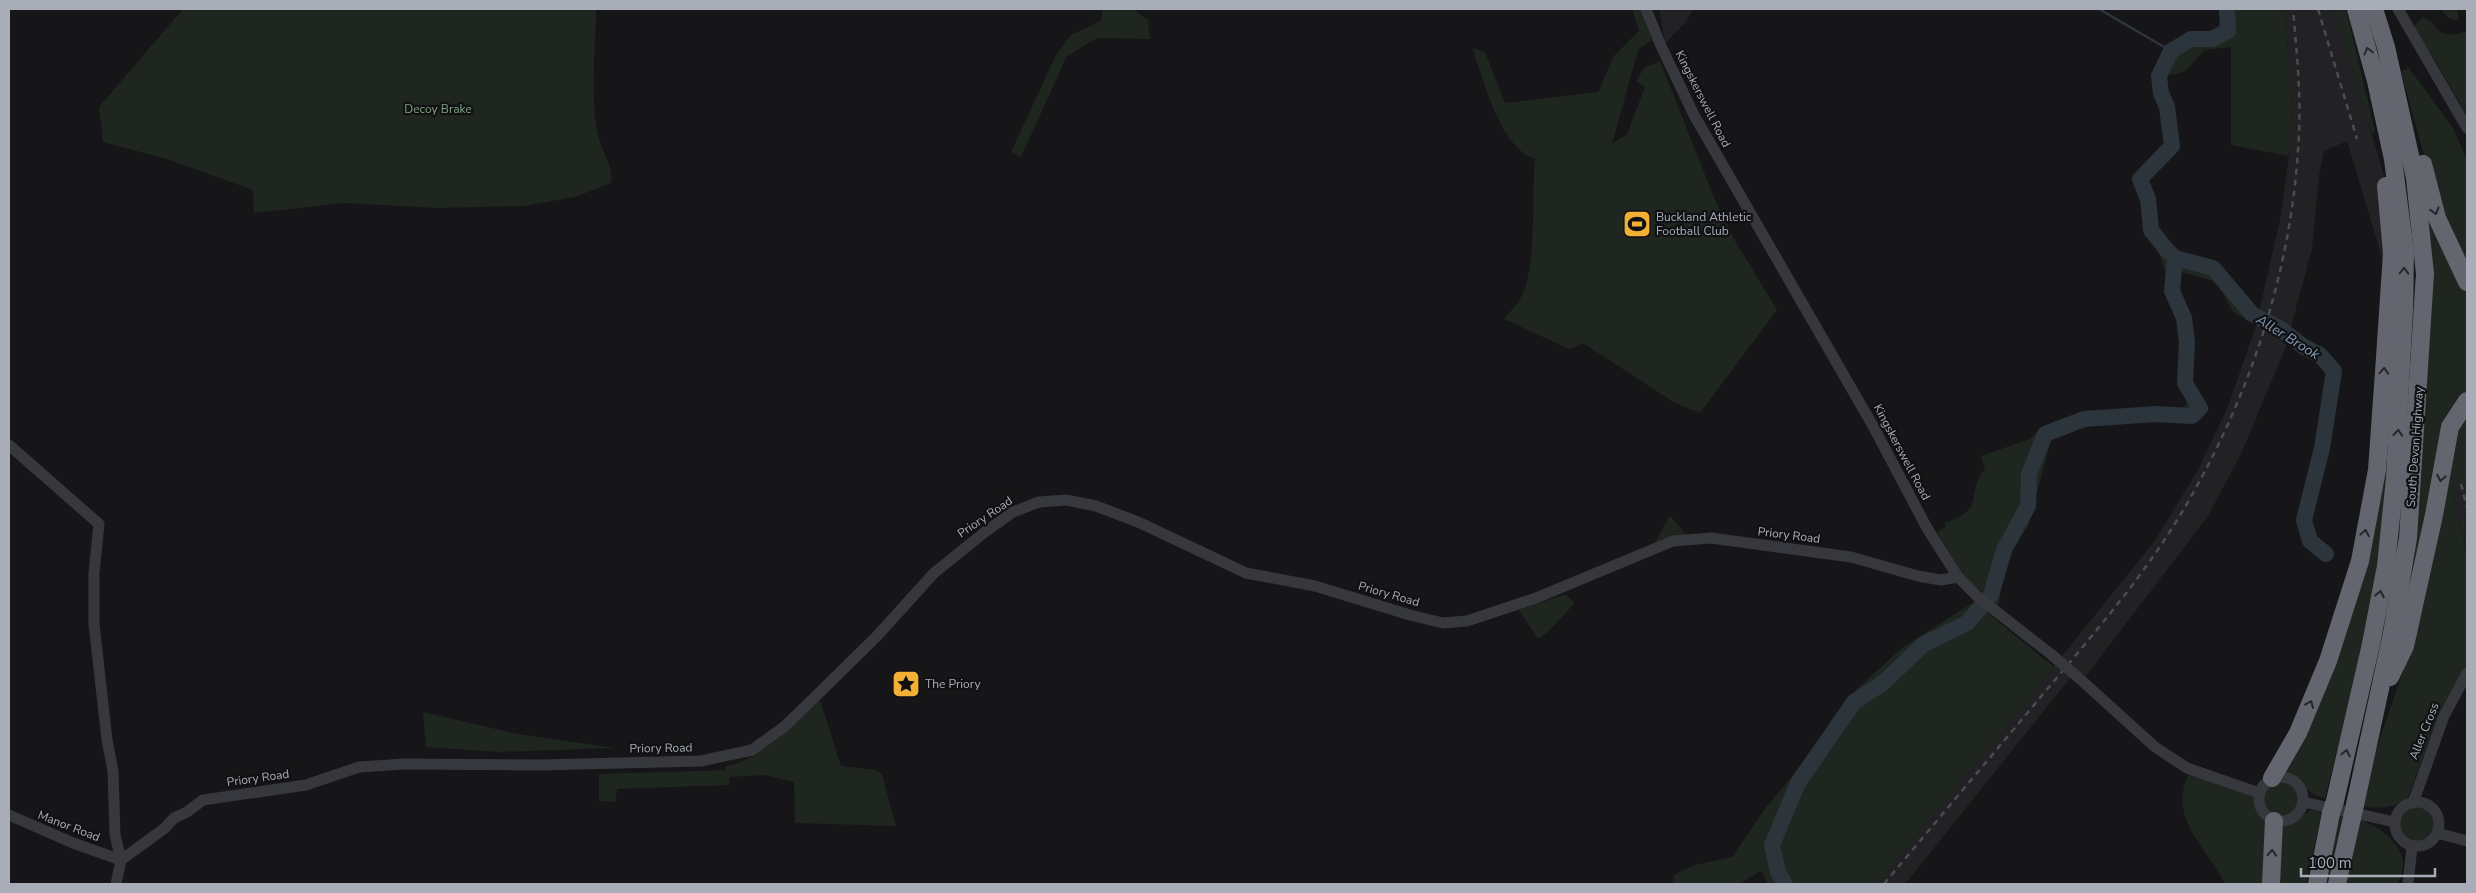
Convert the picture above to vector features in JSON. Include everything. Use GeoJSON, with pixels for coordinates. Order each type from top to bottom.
{"type":"FeatureCollection","features":[{"type":"Feature","properties":{"kind":"highway","name":"South Devon Highway"},"geometry":{"type":"LineString","coordinates":[[2317,884],[2371,644],[2386,566],[2399,423],[2405,252],[2393,159],[2356,9]]}},
{"type":"Feature","properties":{"kind":"highway","name":"South Devon Highway"},"geometry":{"type":"LineString","coordinates":[[2337,884],[2378,702],[2408,538],[2425,274],[2415,178],[2386,47],[2374,9]]}},
{"type":"Feature","properties":{"kind":"highway"},"geometry":{"type":"LineString","coordinates":[[2386,47],[2398,75],[2437,218],[2467,282]]}},
{"type":"Feature","properties":{"kind":"highway"},"geometry":{"type":"LineString","coordinates":[[2272,778],[2298,733],[2328,660],[2360,561],[2376,470],[2392,253],[2380,102]]}},
{"type":"Feature","properties":{"kind":"highway"},"geometry":{"type":"LineString","coordinates":[[2378,702],[2405,646],[2434,515],[2450,427],[2467,401]]}},
{"type":"Feature","properties":{"kind":"highway"},"geometry":{"type":"LineString","coordinates":[[2271,884],[2274,821]]}},
{"type":"Feature","properties":{"kind":"street","name":"Kingskerswell Road"},"geometry":{"type":"LineString","coordinates":[[1646,9],[1661,46],[1694,115],[1873,426],[1926,528],[1958,577],[1979,598],[2080,678],[2155,747],[2187,768],[2259,792]]}},
{"type":"Feature","properties":{"kind":"street"},"geometry":{"type":"LineString","coordinates":[[2398,9],[2467,128]]}},
{"type":"Feature","properties":{"kind":"street"},"geometry":{"type":"LineString","coordinates":[[9,445],[99,524],[94,573],[95,645],[113,771],[115,835],[121,860],[116,884]]}},
{"type":"Feature","properties":{"kind":"street","name":"Priory Road"},"geometry":{"type":"LineString","coordinates":[[121,860],[165,828],[174,818],[187,812],[202,800],[306,785],[359,767],[404,764],[541,765],[701,761],[752,750],[784,727],[818,695],[877,636],[934,573],[1012,512],[1039,502],[1066,500],[1096,506],[1138,522],[1246,573],[1316,586],[1410,615],[1443,623],[1467,620],[1536,598],[1674,541],[1711,538],[1851,557],[1918,576],[1941,580],[1958,577]]}},
{"type":"Feature","properties":{"kind":"street","name":"Aller Cross"},"geometry":{"type":"LineString","coordinates":[[2395,822],[2402,808],[2413,803],[2444,716],[2467,673]]}},
{"type":"Feature","properties":{"kind":"street"},"geometry":{"type":"LineString","coordinates":[[2272,778],[2287,778],[2294,781],[2302,793],[2303,802],[2293,818],[2281,822],[2274,821],[2268,818],[2260,808],[2259,792],[2266,782],[2272,778]]}},
{"type":"Feature","properties":{"kind":"street"},"geometry":{"type":"LineString","coordinates":[[2303,802],[2395,822],[2400,839],[2412,846],[2424,845],[2437,833],[2438,819],[2435,812],[2428,805],[2413,803]]}},
{"type":"Feature","properties":{"kind":"street","name":"Manor Road"},"geometry":{"type":"LineString","coordinates":[[9,815],[73,843],[121,860]]}},
{"type":"Feature","properties":{"kind":"street"},"geometry":{"type":"LineString","coordinates":[[2437,833],[2467,841]]}},
{"type":"Feature","properties":{"kind":"street"},"geometry":{"type":"LineString","coordinates":[[2408,884],[2412,846]]}},
{"type":"Feature","properties":{"kind":"shaded area"},"geometry":{"type":"Polygon","coordinates":[[[1659,9],[1693,9],[1685,23],[1665,43],[1659,9]]]}},
{"type":"Feature","properties":{"kind":"shaded area"},"geometry":{"type":"Polygon","coordinates":[[[2285,9],[2333,9],[2343,38],[2467,454],[2467,549],[2448,477],[2347,141],[2324,151],[2319,175],[2312,249],[2285,349],[2241,454],[2208,516],[2086,676],[2078,670],[2070,678],[1905,884],[1877,884],[2154,542],[2198,470],[2229,404],[2256,325],[2281,215],[2289,156],[2292,108],[2285,9]]]}},
{"type":"Feature","properties":{"kind":"green space","name":"Decoy Brake"},"geometry":{"type":"Polygon","coordinates":[[[183,9],[596,9],[594,108],[599,139],[611,172],[611,183],[575,197],[524,206],[436,208],[345,203],[254,213],[253,190],[170,160],[103,142],[99,107],[183,9]]]}},
{"type":"Feature","properties":{"kind":"green space"},"geometry":{"type":"Polygon","coordinates":[[[1102,9],[1133,9],[1148,20],[1150,39],[1097,38],[1067,56],[1021,157],[1011,152],[1056,55],[1071,35],[1102,20],[1102,9]]]}},
{"type":"Feature","properties":{"kind":"green space","name":"Buckland Athletic Football Club"},"geometry":{"type":"Polygon","coordinates":[[[1632,9],[1641,9],[1652,40],[1638,50],[1612,144],[1627,134],[1645,87],[1636,81],[1644,68],[1660,61],[1715,200],[1734,239],[1777,310],[1700,413],[1675,403],[1583,343],[1569,349],[1504,319],[1519,301],[1525,288],[1529,271],[1533,233],[1535,159],[1522,152],[1504,130],[1491,103],[1472,48],[1485,52],[1505,103],[1598,92],[1614,56],[1639,31],[1632,9]]]}},
{"type":"Feature","properties":{"kind":"green space"},"geometry":{"type":"Polygon","coordinates":[[[2219,9],[2285,9],[2292,108],[2289,156],[2231,145],[2231,47],[2205,50],[2186,70],[2176,74],[2159,76],[2159,60],[2167,48],[2182,40],[2215,34],[2222,20],[2219,9]]]}},
{"type":"Feature","properties":{"kind":"green space"},"geometry":{"type":"Polygon","coordinates":[[[2333,9],[2346,9],[2375,131],[2372,134],[2333,9]]]}},
{"type":"Feature","properties":{"kind":"green space"},"geometry":{"type":"Polygon","coordinates":[[[2440,9],[2457,9],[2459,18],[2456,20],[2448,18],[2440,9]]]}},
{"type":"Feature","properties":{"kind":"green space"},"geometry":{"type":"Polygon","coordinates":[[[2422,17],[2432,22],[2442,33],[2455,34],[2467,31],[2467,115],[2433,57],[2415,32],[2415,25],[2422,17]]]}},
{"type":"Feature","properties":{"kind":"green space"},"geometry":{"type":"Polygon","coordinates":[[[2409,68],[2453,128],[2467,160],[2467,272],[2441,216],[2401,72],[2409,68]]]}},
{"type":"Feature","properties":{"kind":"green space"},"geometry":{"type":"Polygon","coordinates":[[[2419,178],[2467,289],[2467,396],[2402,643],[2413,536],[2419,178]]]}},
{"type":"Feature","properties":{"kind":"green space"},"geometry":{"type":"Polygon","coordinates":[[[2151,230],[2179,252],[2210,262],[2260,310],[2256,325],[2233,312],[2217,282],[2180,272],[2172,291],[2151,230]]]}},
{"type":"Feature","properties":{"kind":"green space"},"geometry":{"type":"Polygon","coordinates":[[[2398,361],[2380,565],[2365,641],[2325,798],[2312,793],[2295,779],[2284,774],[2331,663],[2398,361]]]}},
{"type":"Feature","properties":{"kind":"green space"},"geometry":{"type":"Polygon","coordinates":[[[2185,383],[2206,410],[2204,415],[2195,419],[2157,419],[2093,424],[2060,432],[2051,441],[2028,526],[2013,549],[2005,570],[1998,607],[1987,600],[1981,591],[1965,578],[1937,532],[1946,527],[1944,523],[1966,513],[1970,507],[1979,478],[1985,468],[1981,456],[2030,439],[2042,427],[2088,413],[2184,409],[2187,399],[2185,383]]]}},
{"type":"Feature","properties":{"kind":"green space"},"geometry":{"type":"Polygon","coordinates":[[[2467,407],[2467,482],[2452,492],[2467,552],[2467,665],[2439,714],[2408,797],[2392,806],[2373,808],[2360,806],[2365,782],[2411,648],[2455,428],[2467,407]]]}},
{"type":"Feature","properties":{"kind":"green space"},"geometry":{"type":"Polygon","coordinates":[[[1670,516],[1687,536],[1655,542],[1670,516]]]}},
{"type":"Feature","properties":{"kind":"green space"},"geometry":{"type":"Polygon","coordinates":[[[1566,594],[1574,602],[1573,605],[1549,631],[1538,639],[1519,610],[1566,594]]]}},
{"type":"Feature","properties":{"kind":"green space"},"geometry":{"type":"Polygon","coordinates":[[[1974,602],[2054,667],[1877,884],[1768,884],[1761,871],[1739,884],[1672,884],[1675,874],[1695,865],[1732,857],[1767,806],[1790,779],[1858,688],[1903,647],[1974,602]]]}},
{"type":"Feature","properties":{"kind":"green space"},"geometry":{"type":"Polygon","coordinates":[[[820,700],[841,766],[876,770],[882,774],[896,826],[795,823],[794,782],[765,775],[730,777],[729,785],[617,789],[615,802],[599,801],[599,774],[726,770],[726,766],[738,763],[763,749],[820,700]]]}},
{"type":"Feature","properties":{"kind":"green space"},"geometry":{"type":"Polygon","coordinates":[[[423,712],[518,734],[615,748],[497,752],[426,747],[423,712]]]}},
{"type":"Feature","properties":{"kind":"green space"},"geometry":{"type":"Polygon","coordinates":[[[2189,773],[2253,797],[2259,815],[2270,824],[2264,884],[2225,884],[2199,844],[2186,818],[2183,804],[2183,789],[2189,773]]]}},
{"type":"Feature","properties":{"kind":"green space"},"geometry":{"type":"Polygon","coordinates":[[[2281,782],[2293,788],[2299,800],[2293,812],[2281,818],[2269,812],[2263,800],[2269,788],[2281,782]]]}},
{"type":"Feature","properties":{"kind":"green space"},"geometry":{"type":"Polygon","coordinates":[[[2417,805],[2431,810],[2436,824],[2431,838],[2417,843],[2403,838],[2398,824],[2403,810],[2417,805]]]}},
{"type":"Feature","properties":{"kind":"green space"},"geometry":{"type":"Polygon","coordinates":[[[2311,810],[2322,811],[2306,884],[2276,884],[2279,827],[2291,824],[2311,810]]]}},
{"type":"Feature","properties":{"kind":"green space"},"geometry":{"type":"Polygon","coordinates":[[[2334,814],[2345,816],[2329,884],[2319,884],[2334,814]]]}},
{"type":"Feature","properties":{"kind":"green space"},"geometry":{"type":"Polygon","coordinates":[[[2357,819],[2378,828],[2390,838],[2399,850],[2403,863],[2398,884],[2342,884],[2357,819]]]}},
{"type":"Feature","properties":{"kind":"waterway"},"geometry":{"type":"LineString","coordinates":[[2099,9],[2171,51]]}},
{"type":"Feature","properties":{"kind":"waterway","name":"Aller Brook"},"geometry":{"type":"LineString","coordinates":[[2227,9],[2228,31],[2212,39],[2191,39],[2171,51],[2159,76],[2161,93],[2167,107],[2172,146],[2140,179],[2148,199],[2151,230],[2175,258],[2213,268],[2252,314],[2281,329],[2304,347],[2320,355],[2334,371],[2322,448],[2304,520],[2310,541],[2326,554]]}},
{"type":"Feature","properties":{"kind":"waterway"},"geometry":{"type":"LineString","coordinates":[[1785,884],[1778,872],[1772,845],[1798,783],[1854,702],[1883,683],[1924,644],[1967,623],[1991,595],[2004,550],[2028,506],[2029,474],[2045,434],[2084,419],[2156,414],[2192,416],[2200,408],[2185,383],[2187,342],[2184,318],[2172,291],[2175,258]]}},
{"type":"Feature","properties":{"kind":"railway"},"geometry":{"type":"LineString","coordinates":[[1884,884],[2121,600],[2154,555],[2185,507],[2229,423],[2247,379],[2262,334],[2276,289],[2286,243],[2298,150],[2298,79],[2293,9]]}},
{"type":"Feature","properties":{"kind":"railway"},"geometry":{"type":"LineString","coordinates":[[2318,9],[2357,139]]}},
{"type":"Feature","properties":{"kind":"railway"},"geometry":{"type":"LineString","coordinates":[[2461,484],[2467,508]]}},
{"type":"Feature","properties":{"kind":"place","name":"Buckland Athletic Football Club"},"geometry":{"type":"Point","coordinates":[1637,224]}},
{"type":"Feature","properties":{"kind":"place","name":"The Priory"},"geometry":{"type":"Point","coordinates":[906,684]}}]}
